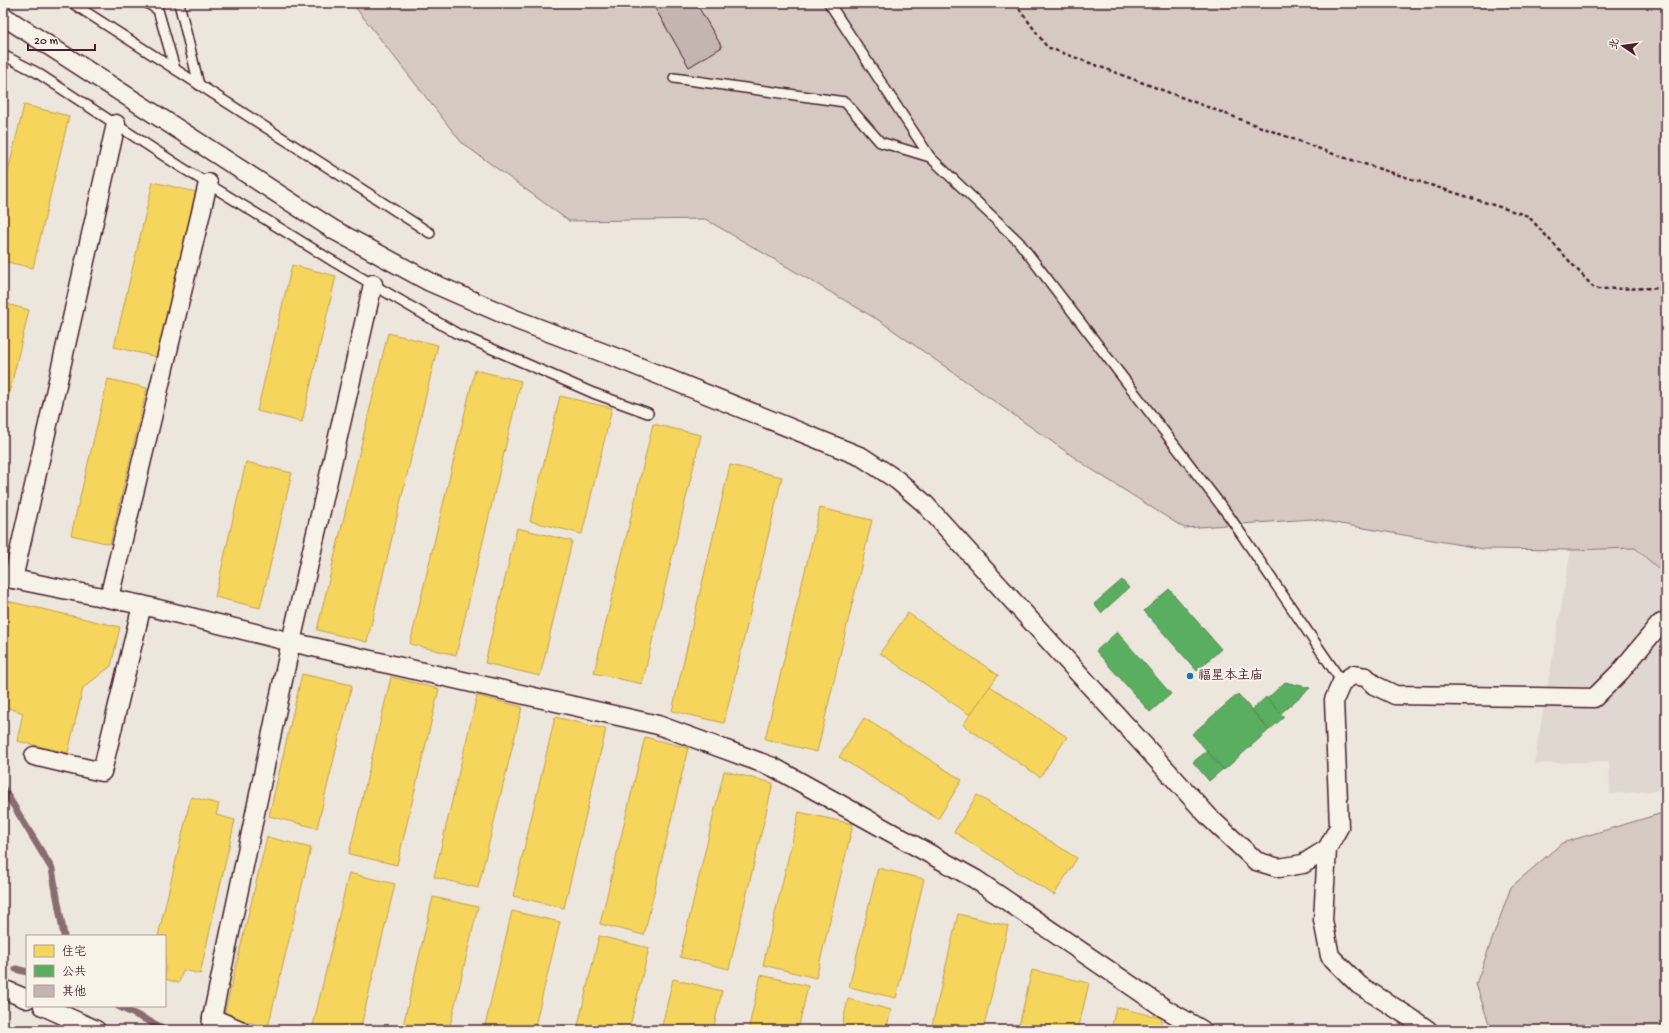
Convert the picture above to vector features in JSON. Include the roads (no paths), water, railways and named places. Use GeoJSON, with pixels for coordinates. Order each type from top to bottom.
{"type":"FeatureCollection","features":[{"type":"Feature","properties":{"kind":"street"},"geometry":{"type":"LineString","coordinates":[[3,16],[334,230],[430,282],[517,320],[617,358],[862,457],[897,480],[924,503],[1210,818],[1256,861],[1279,868],[1303,864],[1327,849]]}},
{"type":"Feature","properties":{"kind":"street"},"geometry":{"type":"LineString","coordinates":[[116,124],[8,577],[142,605],[291,642],[658,725],[773,767],[975,879],[1164,1008],[1202,1030]]}},
{"type":"Feature","properties":{"kind":"street"},"geometry":{"type":"LineString","coordinates":[[109,598],[208,183]]}},
{"type":"Feature","properties":{"kind":"street"},"geometry":{"type":"LineString","coordinates":[[240,1030],[212,1024],[291,642],[373,284]]}},
{"type":"Feature","properties":{"kind":"street"},"geometry":{"type":"LineString","coordinates":[[34,756],[102,772],[142,605]]}},
{"type":"Feature","properties":{"kind":"street"},"geometry":{"type":"LineString","coordinates":[[1428,1030],[1412,1018],[1359,986],[1330,956],[1323,920],[1327,849],[1339,827],[1334,700],[1342,682],[1353,675],[1366,677],[1374,686],[1395,695],[1594,698],[1620,672],[1660,624],[1666,622]]}},
{"type":"Feature","properties":{"kind":"street"},"geometry":{"type":"LineString","coordinates":[[3,988],[26,999]]}},
{"type":"Feature","properties":{"kind":"street"},"geometry":{"type":"LineString","coordinates":[[45,1007],[96,1030]]}},
{"type":"Feature","properties":{"kind":"lane"},"geometry":{"type":"LineString","coordinates":[[72,3],[430,234]]}},
{"type":"Feature","properties":{"kind":"lane"},"geometry":{"type":"LineString","coordinates":[[148,3],[158,10],[175,69]]}},
{"type":"Feature","properties":{"kind":"lane"},"geometry":{"type":"LineString","coordinates":[[179,3],[199,85]]}},
{"type":"Feature","properties":{"kind":"lane"},"geometry":{"type":"LineString","coordinates":[[829,3],[930,157],[1019,242],[1229,516],[1342,682]]}},
{"type":"Feature","properties":{"kind":"lane"},"geometry":{"type":"LineString","coordinates":[[3,55],[36,72],[331,260],[456,333],[593,393],[648,413]]}},
{"type":"Feature","properties":{"kind":"lane"},"geometry":{"type":"LineString","coordinates":[[674,78],[845,102],[880,142],[930,157]]}},
{"type":"Feature","properties":{"kind":"waterway"},"geometry":{"type":"LineString","coordinates":[[3,788],[52,869],[64,935]]}},
{"type":"Feature","properties":{"kind":"waterway"},"geometry":{"type":"LineString","coordinates":[[16,969],[26,972]]}},
{"type":"Feature","properties":{"kind":"waterway"},"geometry":{"type":"LineString","coordinates":[[120,1007],[167,1030]]}},
{"type":"Feature","properties":{"kind":"place","name":"福星本主庙"},"geometry":{"type":"Point","coordinates":[1190,676]}}]}
